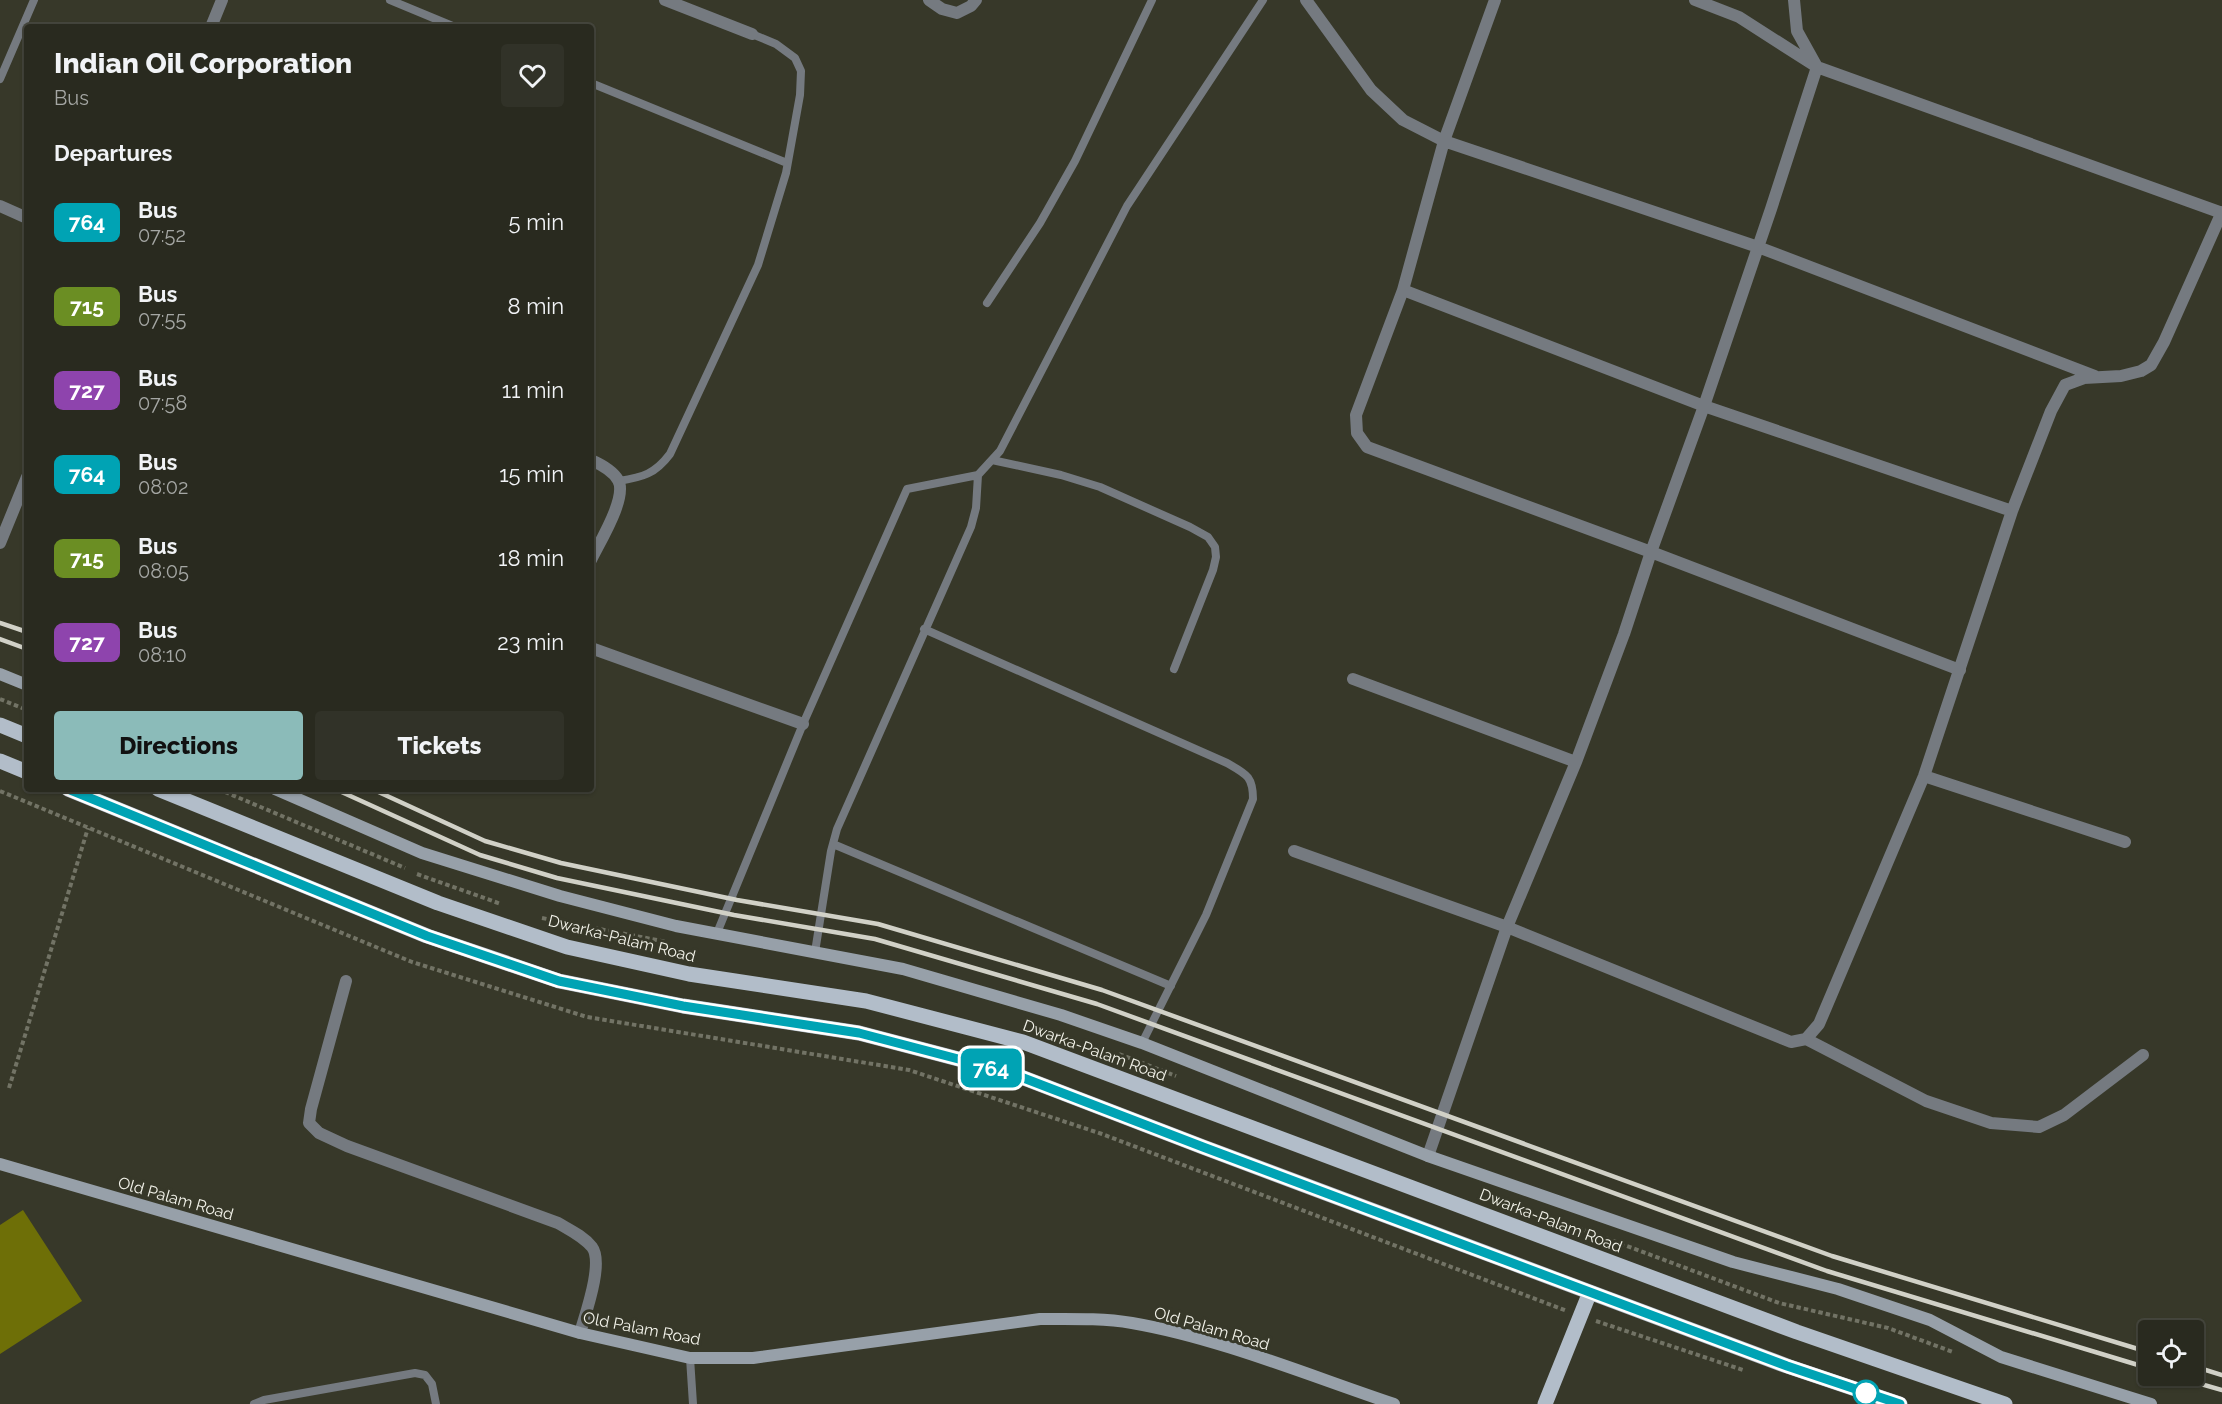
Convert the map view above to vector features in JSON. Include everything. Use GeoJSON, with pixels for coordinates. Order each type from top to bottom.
{"type":"FeatureCollection","features":[{"type":"Feature","properties":{"kind":"main road"},"geometry":{"type":"LineString","coordinates":[[0,725],[24,735]]}},
{"type":"Feature","properties":{"kind":"main road"},"geometry":{"type":"LineString","coordinates":[[0,761],[24,771]]}},
{"type":"Feature","properties":{"kind":"main road"},"geometry":{"type":"LineString","coordinates":[[75,792],[427,936],[559,981],[683,1006],[859,1033],[1008,1072],[1787,1366],[1900,1404]]}},
{"type":"Feature","properties":{"kind":"main road","name":"Dwarka-Palam Road"},"geometry":{"type":"LineString","coordinates":[[165,792],[438,903],[567,947],[689,974],[866,1001],[1023,1042],[1786,1328],[2005,1404]]}},
{"type":"Feature","properties":{"kind":"main road"},"geometry":{"type":"LineString","coordinates":[[1545,1404],[1590,1292]]}},
{"type":"Feature","properties":{"kind":"street"},"geometry":{"type":"LineString","coordinates":[[212,24],[222,0]]}},
{"type":"Feature","properties":{"kind":"street"},"geometry":{"type":"LineString","coordinates":[[664,0],[752,34]]}},
{"type":"Feature","properties":{"kind":"street"},"geometry":{"type":"LineString","coordinates":[[929,0],[942,9],[957,13],[971,6],[976,0]]}},
{"type":"Feature","properties":{"kind":"street"},"geometry":{"type":"LineString","coordinates":[[1306,0],[1371,90],[1403,120],[1444,141],[1758,247],[2099,377]]}},
{"type":"Feature","properties":{"kind":"street"},"geometry":{"type":"LineString","coordinates":[[1495,0],[1444,141],[1403,290],[1356,415],[1356,433],[1367,447],[1960,670]]}},
{"type":"Feature","properties":{"kind":"street"},"geometry":{"type":"LineString","coordinates":[[1294,851],[1507,927],[1791,1042],[1806,1039],[1819,1024],[1924,776],[2012,511],[2051,411],[2065,385],[2084,378],[2131,374],[2140,371],[2151,365],[2164,342],[2222,213],[1817,67],[1739,17],[1695,0]]}},
{"type":"Feature","properties":{"kind":"street"},"geometry":{"type":"LineString","coordinates":[[1428,1156],[1507,927],[1576,762],[1624,634],[1704,406],[1817,67],[1797,31],[1794,0]]}},
{"type":"Feature","properties":{"kind":"street"},"geometry":{"type":"LineString","coordinates":[[0,206],[24,217]]}},
{"type":"Feature","properties":{"kind":"street"},"geometry":{"type":"LineString","coordinates":[[1403,290],[1704,406],[2012,511]]}},
{"type":"Feature","properties":{"kind":"street"},"geometry":{"type":"LineString","coordinates":[[594,462],[611,472],[619,481],[621,493],[594,554]]}},
{"type":"Feature","properties":{"kind":"street"},"geometry":{"type":"LineString","coordinates":[[0,543],[24,484]]}},
{"type":"Feature","properties":{"kind":"street"},"geometry":{"type":"LineString","coordinates":[[594,649],[804,724]]}},
{"type":"Feature","properties":{"kind":"street"},"geometry":{"type":"LineString","coordinates":[[0,674],[24,684]]}},
{"type":"Feature","properties":{"kind":"street"},"geometry":{"type":"LineString","coordinates":[[1353,679],[1576,762]]}},
{"type":"Feature","properties":{"kind":"street"},"geometry":{"type":"LineString","coordinates":[[1924,776],[2125,842]]}},
{"type":"Feature","properties":{"kind":"street"},"geometry":{"type":"LineString","coordinates":[[281,792],[433,856],[560,896],[676,926],[903,969],[1061,1015],[1142,1043],[1428,1156],[1733,1262],[1838,1289],[1919,1316],[2001,1358],[2151,1404]]}},
{"type":"Feature","properties":{"kind":"street"},"geometry":{"type":"LineString","coordinates":[[346,981],[311,1109],[309,1124],[319,1133],[347,1146],[558,1223],[579,1235],[594,1249],[596,1272],[580,1334]]}},
{"type":"Feature","properties":{"kind":"street"},"geometry":{"type":"LineString","coordinates":[[1806,1039],[1926,1101],[1991,1124],[2039,1126],[2064,1115],[2143,1055]]}},
{"type":"Feature","properties":{"kind":"street","name":"Old Palam Road"},"geometry":{"type":"LineString","coordinates":[[0,1164],[580,1334],[690,1358],[753,1358],[1040,1319],[1088,1318],[1131,1323],[1203,1339],[1394,1404]]}},
{"type":"Feature","properties":{"kind":"lane"},"geometry":{"type":"LineString","coordinates":[[0,79],[34,0]]}},
{"type":"Feature","properties":{"kind":"lane"},"geometry":{"type":"LineString","coordinates":[[390,0],[448,24]]}},
{"type":"Feature","properties":{"kind":"lane"},"geometry":{"type":"LineString","coordinates":[[987,303],[1040,223],[1075,161],[1152,0]]}},
{"type":"Feature","properties":{"kind":"lane"},"geometry":{"type":"LineString","coordinates":[[717,933],[804,724],[907,489],[978,475],[1000,451],[1127,206],[1263,0]]}},
{"type":"Feature","properties":{"kind":"lane"},"geometry":{"type":"LineString","coordinates":[[619,481],[643,477],[661,466],[670,454],[758,265],[787,163],[800,95],[801,71],[795,58],[776,44],[752,34]]}},
{"type":"Feature","properties":{"kind":"lane"},"geometry":{"type":"LineString","coordinates":[[594,84],[787,163]]}},
{"type":"Feature","properties":{"kind":"lane"},"geometry":{"type":"LineString","coordinates":[[992,460],[1061,475],[1100,487],[1208,537],[1215,547],[1216,557],[1213,570],[1174,669]]}},
{"type":"Feature","properties":{"kind":"lane"},"geometry":{"type":"LineString","coordinates":[[815,952],[833,844],[847,803],[971,527],[976,508],[978,475]]}},
{"type":"Feature","properties":{"kind":"lane"},"geometry":{"type":"LineString","coordinates":[[924,629],[1227,763],[1248,775],[1253,786],[1253,799],[1206,915],[1142,1043]]}},
{"type":"Feature","properties":{"kind":"lane"},"geometry":{"type":"LineString","coordinates":[[833,844],[1171,986]]}},
{"type":"Feature","properties":{"kind":"lane"},"geometry":{"type":"LineString","coordinates":[[690,1358],[693,1404]]}},
{"type":"Feature","properties":{"kind":"lane"},"geometry":{"type":"LineString","coordinates":[[254,1404],[264,1400],[415,1373],[425,1375],[432,1384],[436,1404]]}},
{"type":"Feature","properties":{"kind":"path"},"geometry":{"type":"LineString","coordinates":[[0,699],[24,709]]}},
{"type":"Feature","properties":{"kind":"path"},"geometry":{"type":"LineString","coordinates":[[0,791],[412,962],[587,1017],[909,1070],[1102,1134],[1581,1316],[1745,1371]]}},
{"type":"Feature","properties":{"kind":"path"},"geometry":{"type":"LineString","coordinates":[[9,1088],[88,828]]}},
{"type":"Feature","properties":{"kind":"building"},"geometry":{"type":"Polygon","coordinates":[[[23,1210],[82,1301],[0,1354],[0,1225],[23,1210]]]}},
{"type":"Feature","properties":{"kind":"railway"},"geometry":{"type":"LineString","coordinates":[[0,623],[24,631]]}},
{"type":"Feature","properties":{"kind":"railway"},"geometry":{"type":"LineString","coordinates":[[0,639],[24,648]]}},
{"type":"Feature","properties":{"kind":"railway"},"geometry":{"type":"LineString","coordinates":[[342,792],[480,855],[557,878],[734,915],[875,939],[1097,1004],[1827,1271],[2138,1365]]}},
{"type":"Feature","properties":{"kind":"railway"},"geometry":{"type":"LineString","coordinates":[[379,792],[485,841],[561,863],[737,900],[878,924],[1102,990],[1832,1256],[2138,1349]]}},
{"type":"Feature","properties":{"kind":"railway"},"geometry":{"type":"LineString","coordinates":[[2204,1369],[2222,1375]]}},
{"type":"Feature","properties":{"kind":"railway"},"geometry":{"type":"LineString","coordinates":[[2204,1385],[2222,1390]]}},
{"type":"Feature","properties":{"kind":"bus line","name":"764"},"geometry":{"type":"LineString","coordinates":[[75,792],[427,936],[559,981],[683,1006],[859,1033],[1008,1072],[1787,1366],[1900,1404]]}}]}
